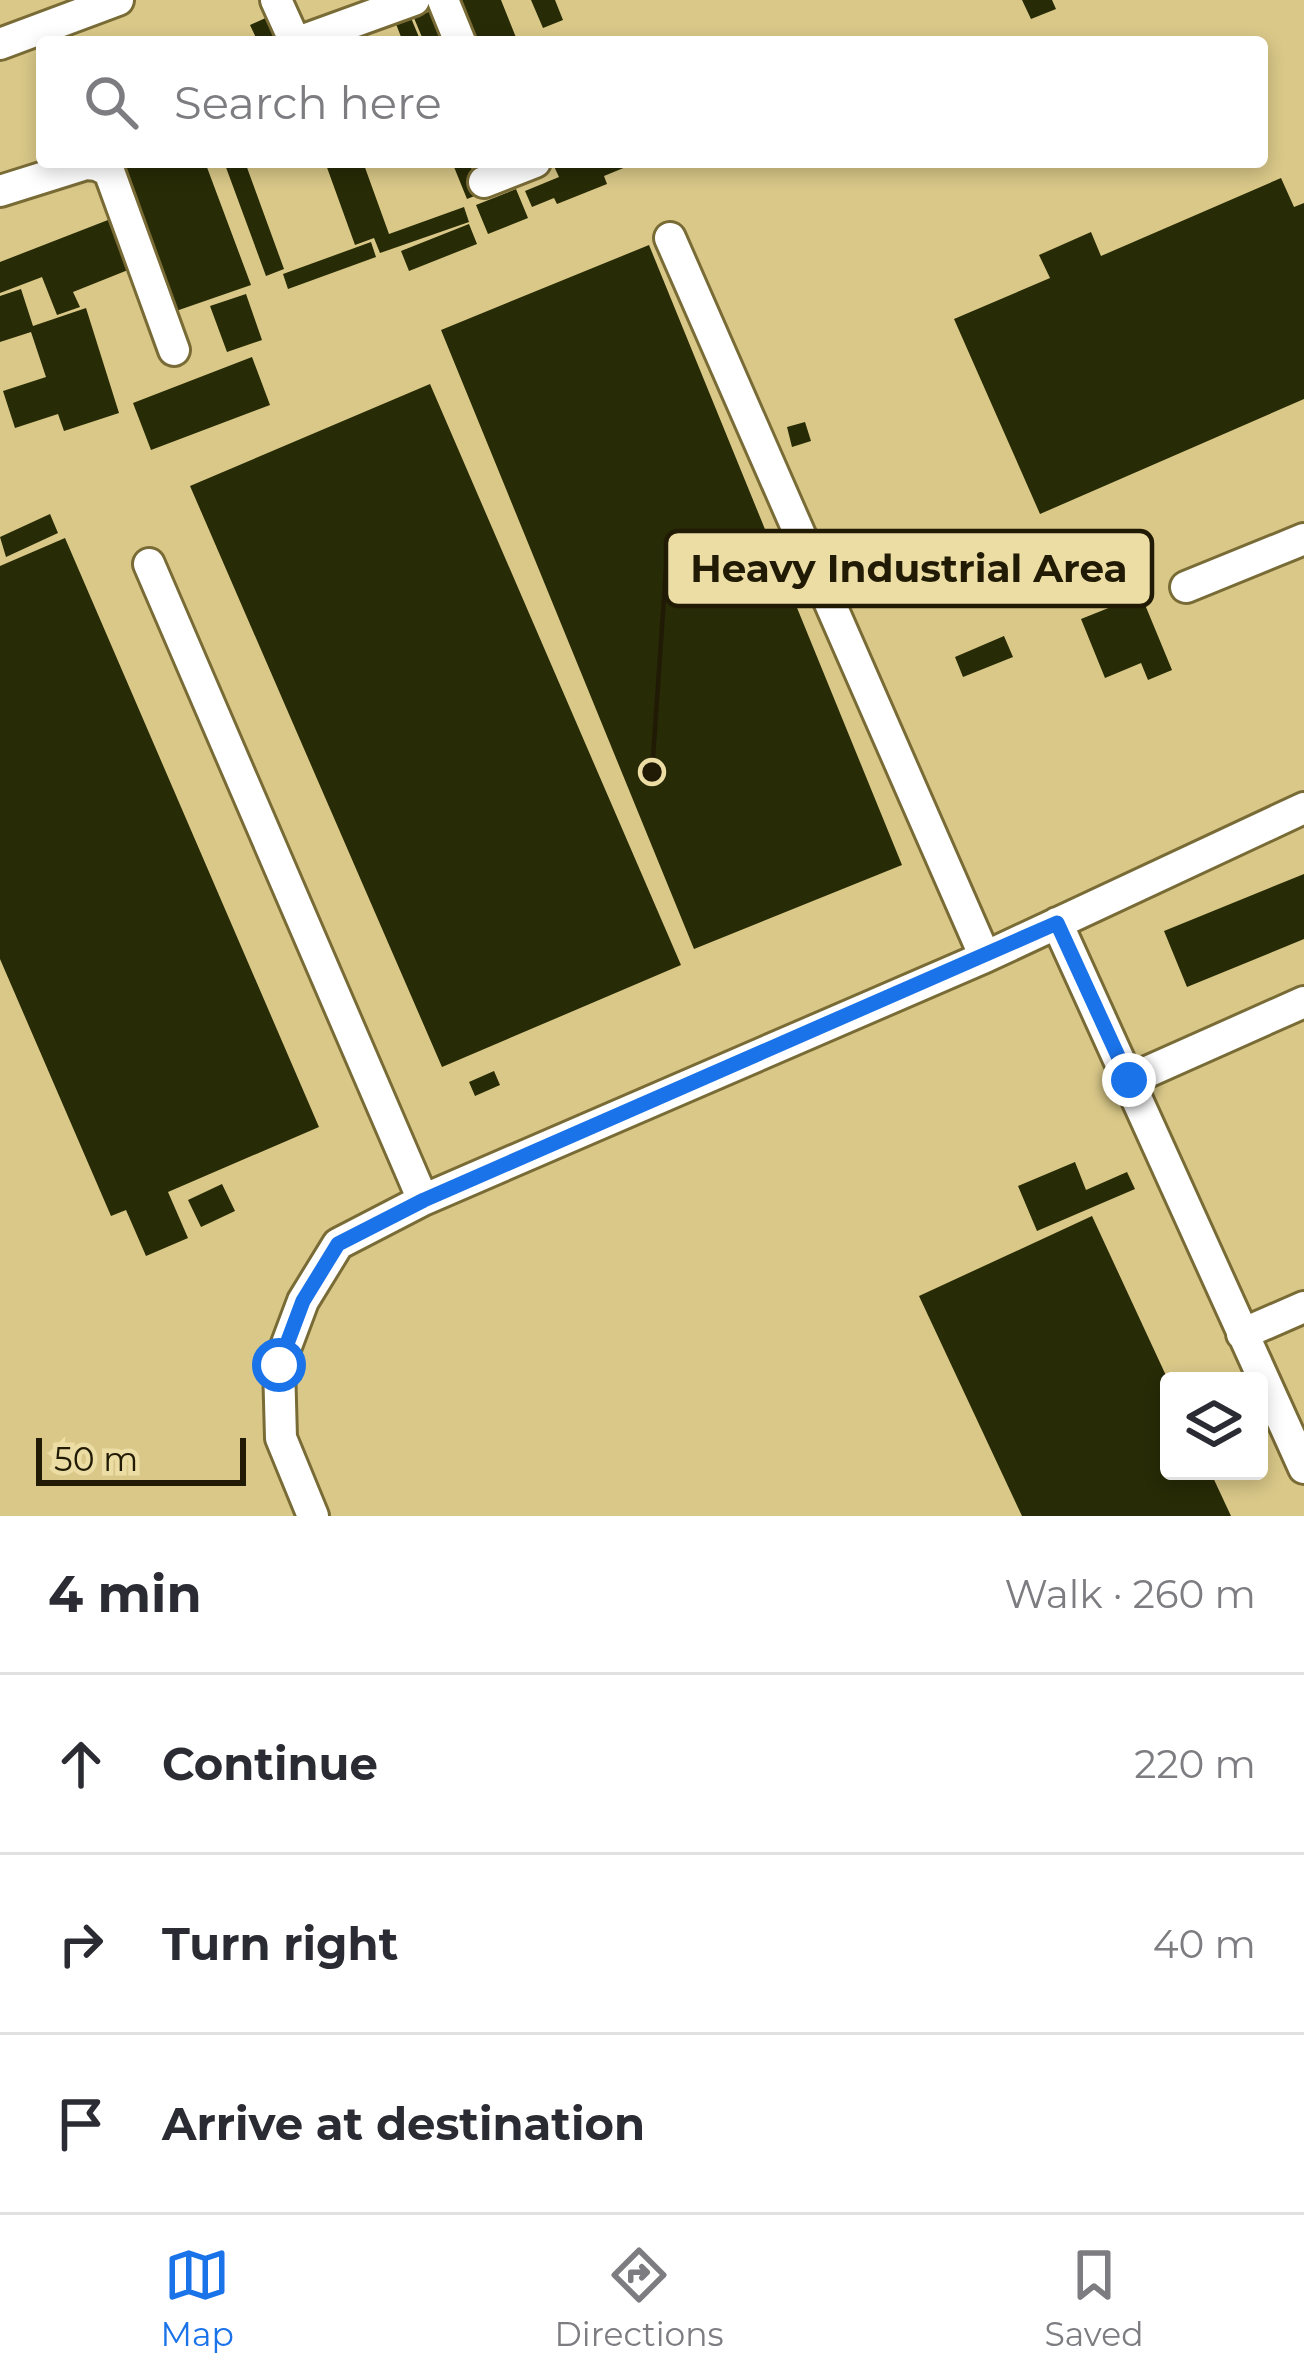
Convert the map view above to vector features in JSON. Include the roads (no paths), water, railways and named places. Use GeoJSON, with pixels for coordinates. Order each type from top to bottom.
{"type":"FeatureCollection","features":[{"type":"Feature","properties":{"kind":"street"},"geometry":{"type":"LineString","coordinates":[[0,44],[118,0]]}},
{"type":"Feature","properties":{"kind":"street"},"geometry":{"type":"LineString","coordinates":[[276,0],[294,36]]}},
{"type":"Feature","properties":{"kind":"street"},"geometry":{"type":"LineString","coordinates":[[314,36],[414,0]]}},
{"type":"Feature","properties":{"kind":"street"},"geometry":{"type":"LineString","coordinates":[[443,0],[458,36]]}},
{"type":"Feature","properties":{"kind":"street"},"geometry":{"type":"LineString","coordinates":[[0,191],[73,168]]}},
{"type":"Feature","properties":{"kind":"street"},"geometry":{"type":"LineString","coordinates":[[104,168],[109,171],[173,350]]}},
{"type":"Feature","properties":{"kind":"street"},"geometry":{"type":"LineString","coordinates":[[484,182],[533,168]]}},
{"type":"Feature","properties":{"kind":"street"},"geometry":{"type":"LineString","coordinates":[[670,238],[985,957]]}},
{"type":"Feature","properties":{"kind":"street"},"geometry":{"type":"LineString","coordinates":[[1186,587],[1304,539]]}},
{"type":"Feature","properties":{"kind":"street"},"geometry":{"type":"LineString","coordinates":[[148,564],[424,1200]]}},
{"type":"Feature","properties":{"kind":"street"},"geometry":{"type":"LineString","coordinates":[[313,1516],[280,1438],[279,1365],[303,1301],[338,1244],[424,1200],[985,957],[1304,808]]}},
{"type":"Feature","properties":{"kind":"street"},"geometry":{"type":"LineString","coordinates":[[1057,923],[1304,1468]]}},
{"type":"Feature","properties":{"kind":"street"},"geometry":{"type":"LineString","coordinates":[[1129,1080],[1304,1002]]}},
{"type":"Feature","properties":{"kind":"street"},"geometry":{"type":"LineString","coordinates":[[1242,1334],[1304,1307]]}},
{"type":"Feature","properties":{"kind":"place","name":"Heavy Industrial Area"},"geometry":{"type":"Point","coordinates":[652,772]}}]}
